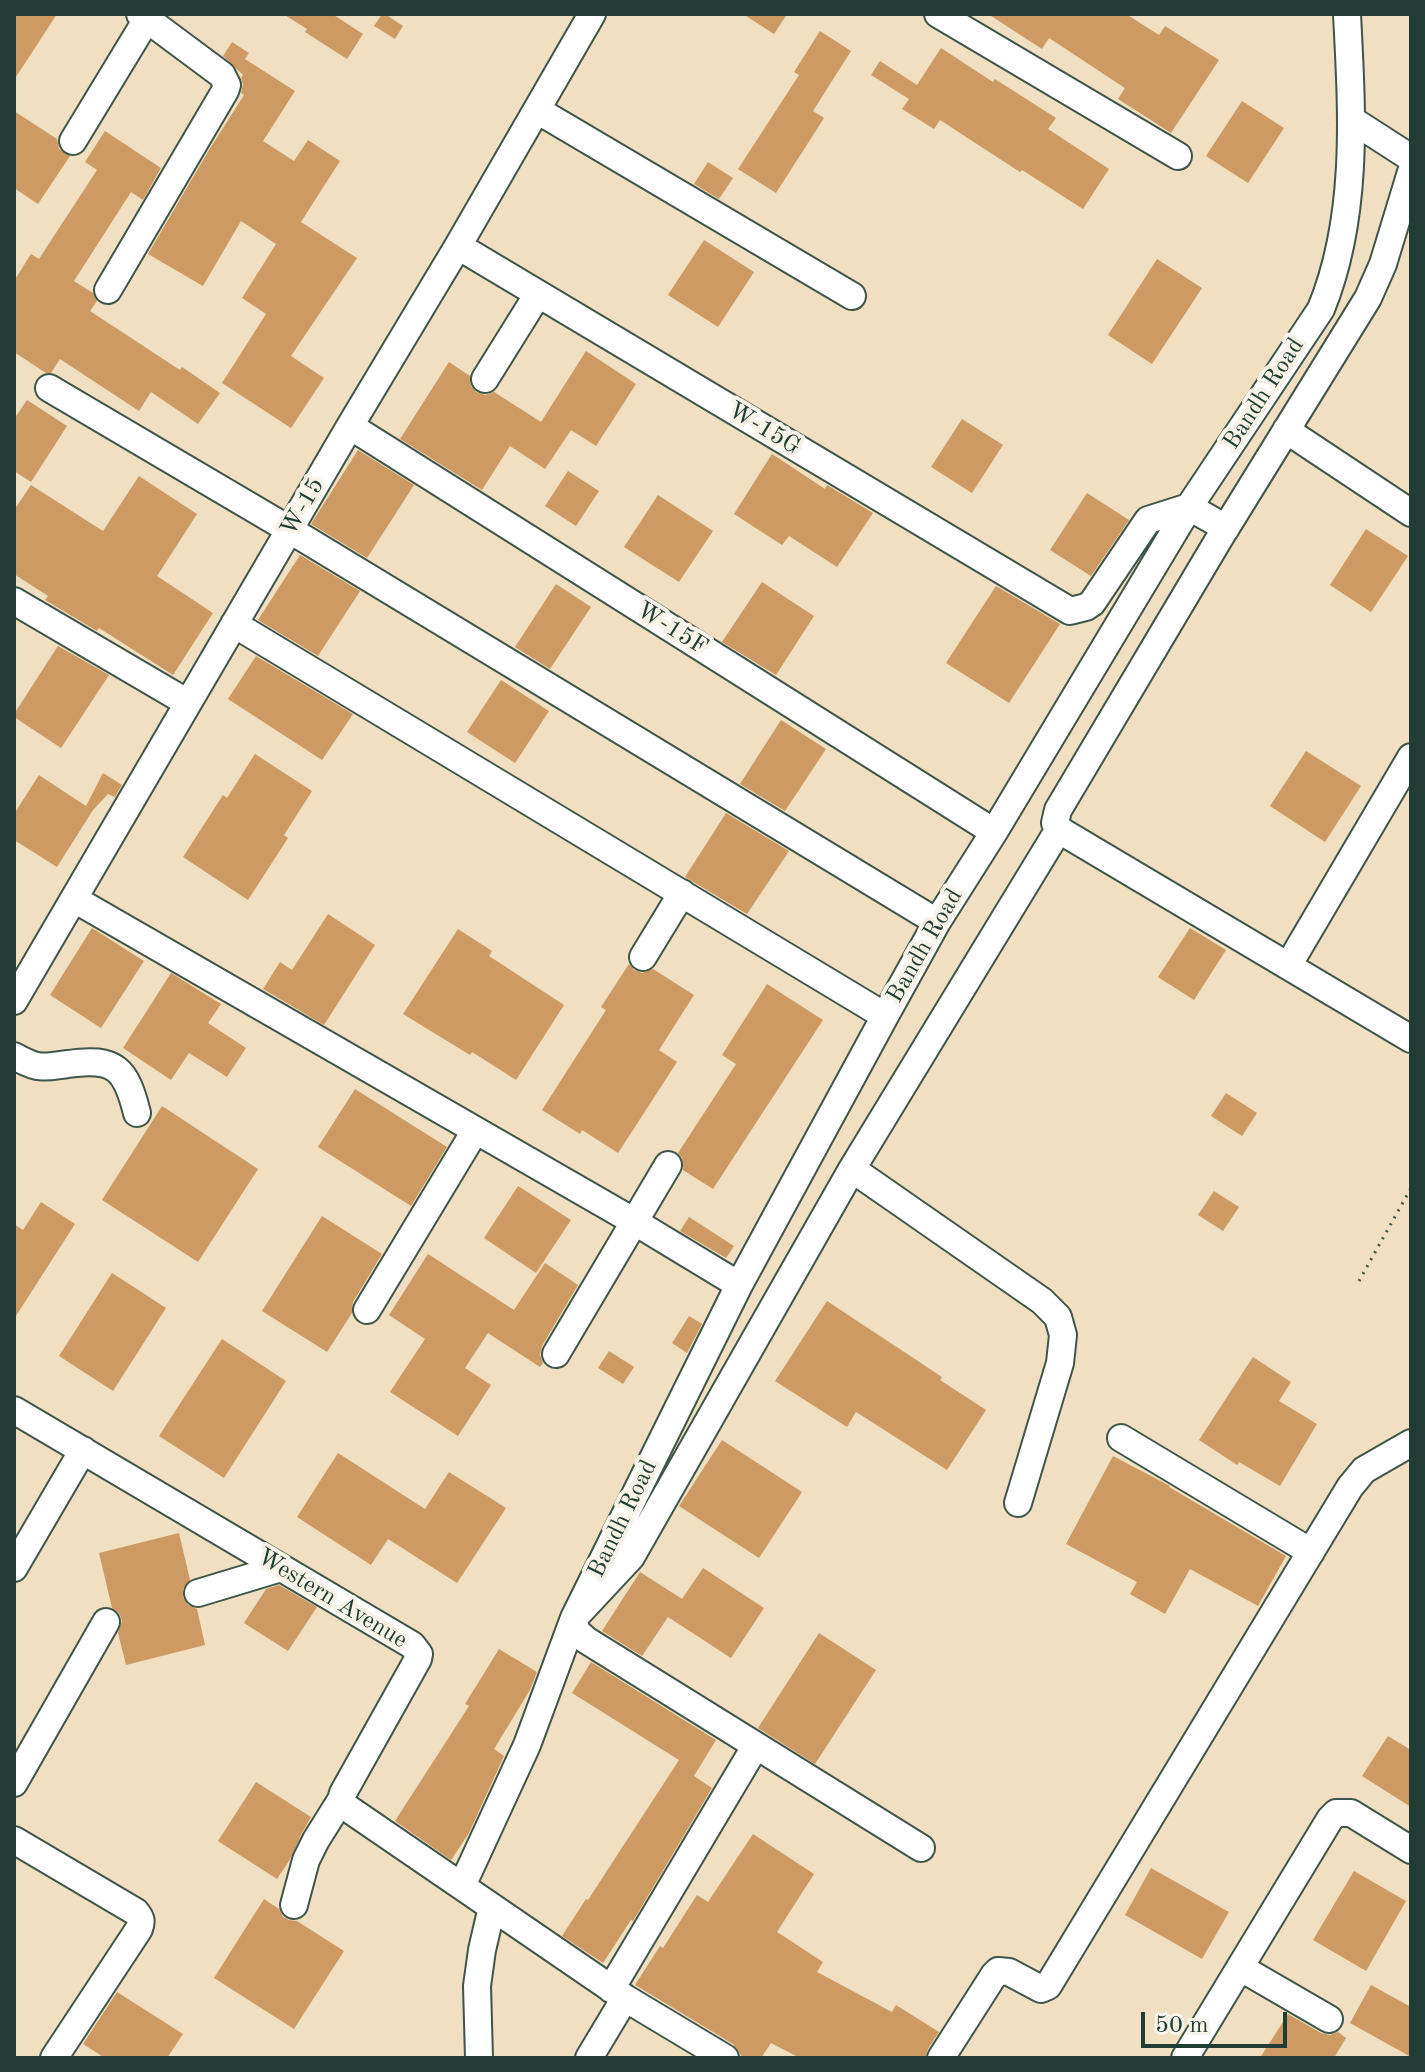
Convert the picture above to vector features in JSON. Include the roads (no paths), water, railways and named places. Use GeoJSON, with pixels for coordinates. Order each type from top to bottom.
{"type":"FeatureCollection","features":[{"type":"Feature","properties":{"kind":"street","name":"W-15"},"geometry":{"type":"LineString","coordinates":[[14,1001],[592,14]]}},
{"type":"Feature","properties":{"kind":"street"},"geometry":{"type":"LineString","coordinates":[[938,14],[1178,156]]}},
{"type":"Feature","properties":{"kind":"street","name":"Bandh Road"},"geometry":{"type":"LineString","coordinates":[[462,1886],[527,1745],[574,1618],[739,1285],[885,1016],[937,922],[1189,507],[1321,309],[1332,281],[1345,221],[1352,120],[1347,14]]}},
{"type":"Feature","properties":{"kind":"street"},"geometry":{"type":"LineString","coordinates":[[73,141],[144,16],[222,75],[227,85],[108,290]]}},
{"type":"Feature","properties":{"kind":"street"},"geometry":{"type":"LineString","coordinates":[[537,110],[852,296]]}},
{"type":"Feature","properties":{"kind":"street"},"geometry":{"type":"LineString","coordinates":[[1352,120],[1411,158]]}},
{"type":"Feature","properties":{"kind":"street"},"geometry":{"type":"LineString","coordinates":[[1411,172],[1383,264],[1368,298],[1226,528],[1058,810],[1055,823],[1059,829],[1411,1039]]}},
{"type":"Feature","properties":{"kind":"street","name":"W-15G"},"geometry":{"type":"LineString","coordinates":[[458,246],[1070,611],[1092,603],[1148,520],[1189,507]]}},
{"type":"Feature","properties":{"kind":"street"},"geometry":{"type":"LineString","coordinates":[[485,379],[538,294]]}},
{"type":"Feature","properties":{"kind":"street"},"geometry":{"type":"LineString","coordinates":[[49,388],[290,530],[937,922]]}},
{"type":"Feature","properties":{"kind":"street","name":"W-15F"},"geometry":{"type":"LineString","coordinates":[[350,426],[994,832]]}},
{"type":"Feature","properties":{"kind":"street"},"geometry":{"type":"LineString","coordinates":[[1286,430],[1411,513]]}},
{"type":"Feature","properties":{"kind":"street"},"geometry":{"type":"LineString","coordinates":[[1189,507],[1226,528]]}},
{"type":"Feature","properties":{"kind":"street"},"geometry":{"type":"LineString","coordinates":[[14,601],[188,703]]}},
{"type":"Feature","properties":{"kind":"street"},"geometry":{"type":"LineString","coordinates":[[234,624],[885,1016]]}},
{"type":"Feature","properties":{"kind":"street"},"geometry":{"type":"LineString","coordinates":[[1288,966],[1411,757]]}},
{"type":"Feature","properties":{"kind":"street"},"geometry":{"type":"LineString","coordinates":[[921,1848],[586,1640],[576,1631],[574,1618],[631,1557],[852,1169],[1059,829]]}},
{"type":"Feature","properties":{"kind":"street"},"geometry":{"type":"LineString","coordinates":[[643,957],[682,893]]}},
{"type":"Feature","properties":{"kind":"street"},"geometry":{"type":"LineString","coordinates":[[74,899],[739,1285]]}},
{"type":"Feature","properties":{"kind":"street"},"geometry":{"type":"LineString","coordinates":[[14,1056],[41,1067],[84,1061],[104,1062],[123,1076],[130,1087],[137,1113]]}},
{"type":"Feature","properties":{"kind":"street"},"geometry":{"type":"LineString","coordinates":[[367,1310],[475,1131]]}},
{"type":"Feature","properties":{"kind":"street"},"geometry":{"type":"LineString","coordinates":[[556,1354],[668,1165]]}},
{"type":"Feature","properties":{"kind":"street"},"geometry":{"type":"LineString","coordinates":[[852,1169],[1042,1301],[1058,1317],[1063,1335],[1060,1363],[1018,1503]]}},
{"type":"Feature","properties":{"kind":"street","name":"Western Avenue"},"geometry":{"type":"LineString","coordinates":[[14,1410],[412,1645],[419,1654],[418,1659],[341,1800]]}},
{"type":"Feature","properties":{"kind":"street"},"geometry":{"type":"LineString","coordinates":[[1121,1438],[1311,1552]]}},
{"type":"Feature","properties":{"kind":"street"},"geometry":{"type":"LineString","coordinates":[[941,2058],[998,1971],[1009,1972],[1041,1989],[1048,1986],[1350,1487],[1364,1470],[1411,1443]]}},
{"type":"Feature","properties":{"kind":"street"},"geometry":{"type":"LineString","coordinates":[[14,1568],[83,1450]]}},
{"type":"Feature","properties":{"kind":"street"},"geometry":{"type":"LineString","coordinates":[[198,1593],[281,1568]]}},
{"type":"Feature","properties":{"kind":"street"},"geometry":{"type":"LineString","coordinates":[[14,1783],[106,1622]]}},
{"type":"Feature","properties":{"kind":"street"},"geometry":{"type":"LineString","coordinates":[[589,2058],[618,1993],[752,1752],[753,1745]]}},
{"type":"Feature","properties":{"kind":"street"},"geometry":{"type":"LineString","coordinates":[[294,1905],[306,1860],[341,1800],[348,1809],[618,1993],[725,2058]]}},
{"type":"Feature","properties":{"kind":"street"},"geometry":{"type":"LineString","coordinates":[[1185,2058],[1336,1813],[1351,1813],[1411,1850]]}},
{"type":"Feature","properties":{"kind":"street"},"geometry":{"type":"LineString","coordinates":[[14,1840],[140,1916],[139,1929],[54,2058]]}},
{"type":"Feature","properties":{"kind":"street"},"geometry":{"type":"LineString","coordinates":[[479,2058],[477,1986],[492,1907]]}},
{"type":"Feature","properties":{"kind":"street"},"geometry":{"type":"LineString","coordinates":[[1241,1968],[1329,2019]]}}]}
